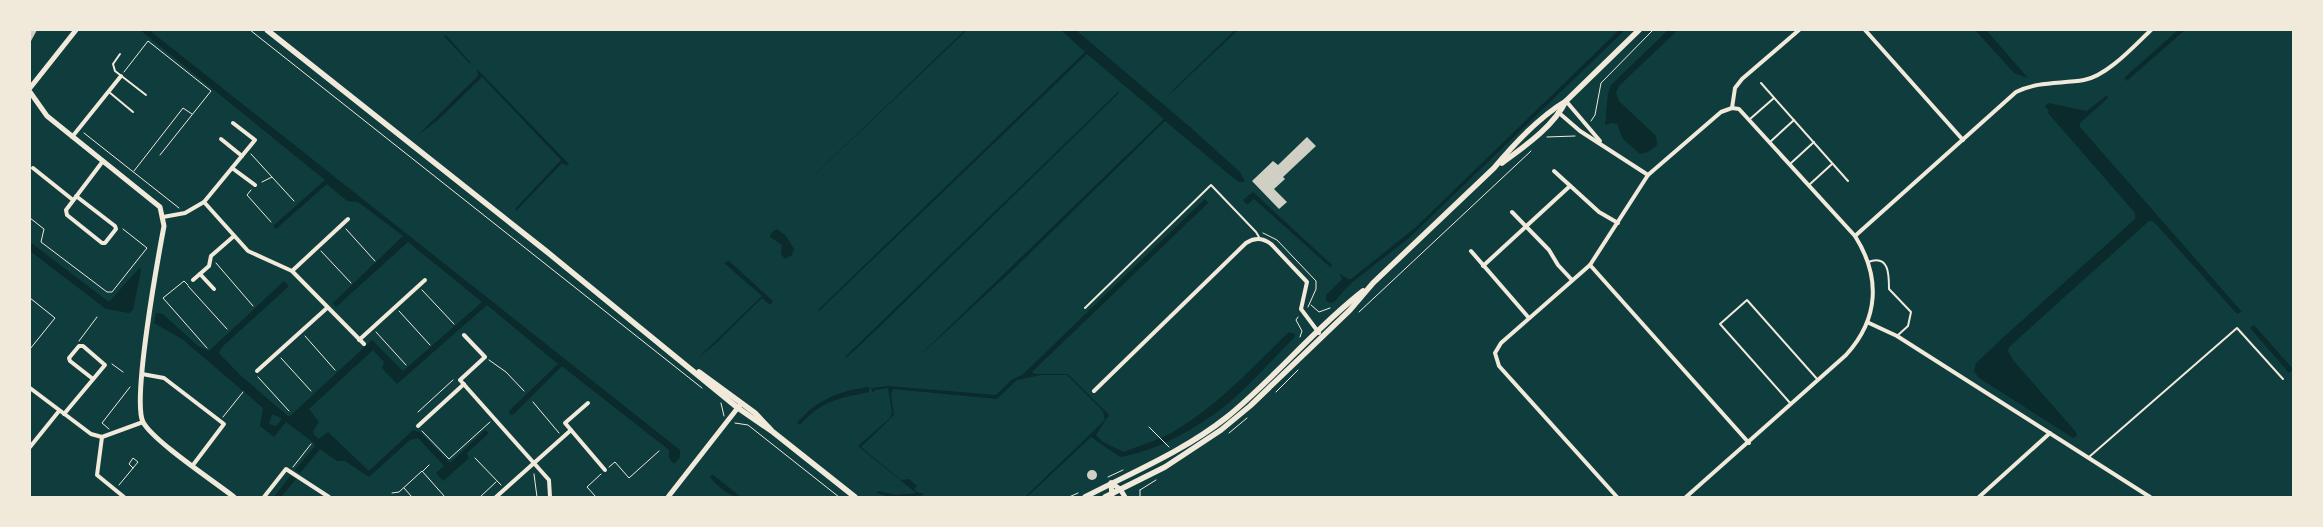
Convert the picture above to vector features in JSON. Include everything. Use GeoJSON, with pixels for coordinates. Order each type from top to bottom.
{"type":"FeatureCollection","features":[{"type":"Feature","properties":{"kind":"main road"},"geometry":{"type":"LineString","coordinates":[[267,30],[688,365],[738,408],[773,432],[855,497]]}},
{"type":"Feature","properties":{"kind":"main road"},"geometry":{"type":"LineString","coordinates":[[1085,497],[1161,459],[1196,439],[1226,418],[1318,330],[1373,283],[1554,108],[1566,101],[1639,30]]}},
{"type":"Feature","properties":{"kind":"main road"},"geometry":{"type":"LineString","coordinates":[[1494,168],[1522,149],[1560,114],[1566,101]]}},
{"type":"Feature","properties":{"kind":"main road"},"geometry":{"type":"LineString","coordinates":[[1105,497],[1165,467],[1221,430],[1250,406],[1350,310],[1373,283]]}},
{"type":"Feature","properties":{"kind":"main road"},"geometry":{"type":"LineString","coordinates":[[688,365],[742,402],[766,422],[773,432]]}},
{"type":"Feature","properties":{"kind":"street"},"geometry":{"type":"LineString","coordinates":[[30,88],[76,30]]}},
{"type":"Feature","properties":{"kind":"street"},"geometry":{"type":"LineString","coordinates":[[1732,108],[1735,88],[1742,79],[1799,30]]}},
{"type":"Feature","properties":{"kind":"street"},"geometry":{"type":"LineString","coordinates":[[1865,30],[1963,140]]}},
{"type":"Feature","properties":{"kind":"street"},"geometry":{"type":"LineString","coordinates":[[1855,236],[2016,92],[2033,85],[2086,80],[2102,73],[2151,30]]}},
{"type":"Feature","properties":{"kind":"street"},"geometry":{"type":"LineString","coordinates":[[72,137],[121,76]]}},
{"type":"Feature","properties":{"kind":"street"},"geometry":{"type":"LineString","coordinates":[[30,92],[47,116],[160,207],[163,217],[139,402],[143,422],[160,440],[234,497]]}},
{"type":"Feature","properties":{"kind":"street"},"geometry":{"type":"LineString","coordinates":[[1566,101],[1588,124],[1602,144]]}},
{"type":"Feature","properties":{"kind":"street"},"geometry":{"type":"LineString","coordinates":[[1554,108],[1580,131],[1648,175]]}},
{"type":"Feature","properties":{"kind":"street"},"geometry":{"type":"LineString","coordinates":[[1617,497],[1499,366],[1495,353],[1501,343],[1590,265],[1648,175],[1722,112],[1732,108],[1740,109],[1855,236],[1868,262],[1873,287],[1869,323],[1853,348],[1749,443],[1686,497]]}},
{"type":"Feature","properties":{"kind":"street"},"geometry":{"type":"LineString","coordinates":[[163,217],[185,213],[204,202],[248,150],[255,140],[233,123]]}},
{"type":"Feature","properties":{"kind":"street"},"geometry":{"type":"LineString","coordinates":[[221,140],[242,156]]}},
{"type":"Feature","properties":{"kind":"street"},"geometry":{"type":"LineString","coordinates":[[76,196],[115,226],[116,229],[105,243],[102,243],[67,215],[66,210],[76,196],[103,161]]}},
{"type":"Feature","properties":{"kind":"street"},"geometry":{"type":"LineString","coordinates":[[32,168],[73,200]]}},
{"type":"Feature","properties":{"kind":"street"},"geometry":{"type":"LineString","coordinates":[[232,168],[255,185]]}},
{"type":"Feature","properties":{"kind":"street"},"geometry":{"type":"LineString","coordinates":[[1554,171],[1599,212],[1618,224]]}},
{"type":"Feature","properties":{"kind":"street"},"geometry":{"type":"LineString","coordinates":[[1484,266],[1570,186]]}},
{"type":"Feature","properties":{"kind":"street"},"geometry":{"type":"LineString","coordinates":[[204,202],[234,236],[254,255],[292,271],[364,344]]}},
{"type":"Feature","properties":{"kind":"street"},"geometry":{"type":"LineString","coordinates":[[1512,212],[1572,280]]}},
{"type":"Feature","properties":{"kind":"street"},"geometry":{"type":"LineString","coordinates":[[292,271],[348,220]]}},
{"type":"Feature","properties":{"kind":"street"},"geometry":{"type":"LineString","coordinates":[[193,280],[208,266],[211,256],[234,236]]}},
{"type":"Feature","properties":{"kind":"street"},"geometry":{"type":"LineString","coordinates":[[1094,391],[1246,243],[1260,239],[1271,244],[1307,282],[1300,307],[1302,313],[1322,336]]}},
{"type":"Feature","properties":{"kind":"street"},"geometry":{"type":"LineString","coordinates":[[1471,251],[1530,318]]}},
{"type":"Feature","properties":{"kind":"street"},"geometry":{"type":"LineString","coordinates":[[1590,265],[1749,443]]}},
{"type":"Feature","properties":{"kind":"street"},"geometry":{"type":"LineString","coordinates":[[200,274],[214,289]]}},
{"type":"Feature","properties":{"kind":"street"},"geometry":{"type":"LineString","coordinates":[[359,340],[425,280]]}},
{"type":"Feature","properties":{"kind":"street"},"geometry":{"type":"LineString","coordinates":[[257,371],[327,308]]}},
{"type":"Feature","properties":{"kind":"street"},"geometry":{"type":"LineString","coordinates":[[1869,323],[1897,336],[2150,497]]}},
{"type":"Feature","properties":{"kind":"street"},"geometry":{"type":"LineString","coordinates":[[464,334],[484,358],[460,380],[549,480],[550,497]]}},
{"type":"Feature","properties":{"kind":"street"},"geometry":{"type":"LineString","coordinates":[[64,414],[105,365],[104,362],[83,346],[79,346],[69,358],[70,361],[93,379]]}},
{"type":"Feature","properties":{"kind":"street"},"geometry":{"type":"LineString","coordinates":[[142,374],[164,378],[224,424],[193,464]]}},
{"type":"Feature","properties":{"kind":"street"},"geometry":{"type":"LineString","coordinates":[[418,426],[464,384]]}},
{"type":"Feature","properties":{"kind":"street"},"geometry":{"type":"LineString","coordinates":[[30,388],[91,434],[102,437],[143,422]]}},
{"type":"Feature","properties":{"kind":"street"},"geometry":{"type":"LineString","coordinates":[[588,402],[565,423],[606,470]]}},
{"type":"Feature","properties":{"kind":"street"},"geometry":{"type":"LineString","coordinates":[[668,497],[742,402]]}},
{"type":"Feature","properties":{"kind":"street"},"geometry":{"type":"LineString","coordinates":[[30,447],[59,411]]}},
{"type":"Feature","properties":{"kind":"street"},"geometry":{"type":"LineString","coordinates":[[496,497],[571,430]]}},
{"type":"Feature","properties":{"kind":"street"},"geometry":{"type":"LineString","coordinates":[[1979,497],[2050,433]]}},
{"type":"Feature","properties":{"kind":"street"},"geometry":{"type":"LineString","coordinates":[[102,437],[97,475],[124,497]]}},
{"type":"Feature","properties":{"kind":"street"},"geometry":{"type":"LineString","coordinates":[[264,497],[286,468],[329,497]]}},
{"type":"Feature","properties":{"kind":"street"},"geometry":{"type":"LineString","coordinates":[[1111,483],[1120,489],[1125,497]]}},
{"type":"Feature","properties":{"kind":"street"},"geometry":{"type":"LineString","coordinates":[[1111,483],[1112,495]]}},
{"type":"Feature","properties":{"kind":"lane"},"geometry":{"type":"LineString","coordinates":[[120,54],[113,64],[114,71],[146,95]]}},
{"type":"Feature","properties":{"kind":"lane"},"geometry":{"type":"LineString","coordinates":[[1761,83],[1848,181]]}},
{"type":"Feature","properties":{"kind":"lane"},"geometry":{"type":"LineString","coordinates":[[109,92],[133,112]]}},
{"type":"Feature","properties":{"kind":"lane"},"geometry":{"type":"LineString","coordinates":[[1750,119],[1774,98]]}},
{"type":"Feature","properties":{"kind":"lane"},"geometry":{"type":"LineString","coordinates":[[1770,142],[1794,120]]}},
{"type":"Feature","properties":{"kind":"lane"},"geometry":{"type":"LineString","coordinates":[[1790,164],[1814,142]]}},
{"type":"Feature","properties":{"kind":"lane"},"geometry":{"type":"LineString","coordinates":[[1809,185],[1832,164]]}},
{"type":"Feature","properties":{"kind":"lane"},"geometry":{"type":"LineString","coordinates":[[1085,308],[1210,185],[1256,232],[1260,239]]}},
{"type":"Feature","properties":{"kind":"lane"},"geometry":{"type":"LineString","coordinates":[[1868,262],[1876,259],[1882,261],[1889,271],[1889,289],[1911,312],[1908,326],[1897,336]]}},
{"type":"Feature","properties":{"kind":"lane"},"geometry":{"type":"LineString","coordinates":[[1791,404],[1720,324],[1747,300],[1818,380]]}},
{"type":"Feature","properties":{"kind":"lane"},"geometry":{"type":"LineString","coordinates":[[2088,458],[2237,328],[2283,379]]}},
{"type":"Feature","properties":{"kind":"path"},"geometry":{"type":"LineString","coordinates":[[250,30],[706,392]]}},
{"type":"Feature","properties":{"kind":"path"},"geometry":{"type":"LineString","coordinates":[[1588,124],[1595,115],[1600,84],[1653,30]]}},
{"type":"Feature","properties":{"kind":"path"},"geometry":{"type":"LineString","coordinates":[[121,76],[148,41],[211,91],[160,155]]}},
{"type":"Feature","properties":{"kind":"path"},"geometry":{"type":"LineString","coordinates":[[133,172],[183,108],[192,114]]}},
{"type":"Feature","properties":{"kind":"path"},"geometry":{"type":"LineString","coordinates":[[79,129],[185,213]]}},
{"type":"Feature","properties":{"kind":"path"},"geometry":{"type":"LineString","coordinates":[[1546,138],[1574,137],[1580,131]]}},
{"type":"Feature","properties":{"kind":"path"},"geometry":{"type":"LineString","coordinates":[[1353,317],[1533,149]]}},
{"type":"Feature","properties":{"kind":"path"},"geometry":{"type":"LineString","coordinates":[[248,150],[294,201]]}},
{"type":"Feature","properties":{"kind":"path"},"geometry":{"type":"LineString","coordinates":[[271,222],[247,195],[255,185],[272,177]]}},
{"type":"Feature","properties":{"kind":"path"},"geometry":{"type":"LineString","coordinates":[[30,218],[44,229],[41,242],[106,292],[112,292],[147,248],[119,226],[115,226]]}},
{"type":"Feature","properties":{"kind":"path"},"geometry":{"type":"LineString","coordinates":[[342,225],[375,261]]}},
{"type":"Feature","properties":{"kind":"path"},"geometry":{"type":"LineString","coordinates":[[318,247],[351,283]]}},
{"type":"Feature","properties":{"kind":"path"},"geometry":{"type":"LineString","coordinates":[[211,256],[253,306]]}},
{"type":"Feature","properties":{"kind":"path"},"geometry":{"type":"LineString","coordinates":[[1299,339],[1302,331],[1296,320],[1311,305],[1317,283],[1314,279]]}},
{"type":"Feature","properties":{"kind":"path"},"geometry":{"type":"LineString","coordinates":[[207,348],[163,298],[184,280],[228,329]]}},
{"type":"Feature","properties":{"kind":"path"},"geometry":{"type":"LineString","coordinates":[[188,286],[193,280]]}},
{"type":"Feature","properties":{"kind":"path"},"geometry":{"type":"LineString","coordinates":[[418,286],[454,324]]}},
{"type":"Feature","properties":{"kind":"path"},"geometry":{"type":"LineString","coordinates":[[30,298],[55,318],[30,349]]}},
{"type":"Feature","properties":{"kind":"path"},"geometry":{"type":"LineString","coordinates":[[395,307],[430,345]]}},
{"type":"Feature","properties":{"kind":"path"},"geometry":{"type":"LineString","coordinates":[[79,346],[79,341],[97,317]]}},
{"type":"Feature","properties":{"kind":"path"},"geometry":{"type":"LineString","coordinates":[[372,328],[406,365]]}},
{"type":"Feature","properties":{"kind":"path"},"geometry":{"type":"LineString","coordinates":[[301,332],[334,370]]}},
{"type":"Feature","properties":{"kind":"path"},"geometry":{"type":"LineString","coordinates":[[277,353],[311,391]]}},
{"type":"Feature","properties":{"kind":"path"},"geometry":{"type":"LineString","coordinates":[[484,358],[506,372],[524,391]]}},
{"type":"Feature","properties":{"kind":"path"},"geometry":{"type":"LineString","coordinates":[[104,362],[108,360],[123,372]]}},
{"type":"Feature","properties":{"kind":"path"},"geometry":{"type":"LineString","coordinates":[[257,371],[255,374],[289,411]]}},
{"type":"Feature","properties":{"kind":"path"},"geometry":{"type":"LineString","coordinates":[[418,412],[453,380]]}},
{"type":"Feature","properties":{"kind":"path"},"geometry":{"type":"LineString","coordinates":[[110,434],[110,430],[102,423],[130,388]]}},
{"type":"Feature","properties":{"kind":"path"},"geometry":{"type":"LineString","coordinates":[[220,421],[243,392]]}},
{"type":"Feature","properties":{"kind":"path"},"geometry":{"type":"LineString","coordinates":[[533,402],[563,437]]}},
{"type":"Feature","properties":{"kind":"path"},"geometry":{"type":"LineString","coordinates":[[721,403],[723,416],[728,420],[748,425],[839,497]]}},
{"type":"Feature","properties":{"kind":"path"},"geometry":{"type":"LineString","coordinates":[[418,426],[449,459],[494,418]]}},
{"type":"Feature","properties":{"kind":"path"},"geometry":{"type":"LineString","coordinates":[[1149,428],[1169,448]]}},
{"type":"Feature","properties":{"kind":"path"},"geometry":{"type":"LineString","coordinates":[[596,497],[586,487],[615,462],[629,478],[659,451]]}},
{"type":"Feature","properties":{"kind":"path"},"geometry":{"type":"LineString","coordinates":[[475,458],[505,489]]}},
{"type":"Feature","properties":{"kind":"path"},"geometry":{"type":"LineString","coordinates":[[533,463],[537,497]]}},
{"type":"Feature","properties":{"kind":"path"},"geometry":{"type":"LineString","coordinates":[[392,492],[404,488],[429,465]]}},
{"type":"Feature","properties":{"kind":"path"},"geometry":{"type":"LineString","coordinates":[[115,490],[133,468]]}},
{"type":"Feature","properties":{"kind":"path"},"geometry":{"type":"LineString","coordinates":[[422,471],[445,497]]}},
{"type":"Feature","properties":{"kind":"path"},"geometry":{"type":"LineString","coordinates":[[480,497],[498,481]]}},
{"type":"Feature","properties":{"kind":"path"},"geometry":{"type":"LineString","coordinates":[[404,488],[412,497]]}},
{"type":"Feature","properties":{"kind":"path"},"geometry":{"type":"LineString","coordinates":[[1140,490],[1140,497]]}},
{"type":"Feature","properties":{"kind":"path"},"geometry":{"type":"LineString","coordinates":[[1069,497],[1076,494],[1074,497]]}},
{"type":"Feature","properties":{"kind":"water"},"geometry":{"type":"Polygon","coordinates":[[[140,30],[149,30],[680,450],[680,457],[674,464],[669,458],[669,450],[563,367],[514,414],[510,415],[509,411],[558,364],[487,305],[397,384],[382,368],[384,362],[373,350],[309,409],[319,422],[313,431],[314,435],[319,439],[328,432],[369,471],[413,430],[420,432],[450,463],[485,430],[489,433],[467,453],[469,458],[443,481],[436,473],[444,466],[418,438],[410,440],[369,477],[345,461],[337,461],[320,449],[300,473],[295,470],[315,446],[314,443],[286,422],[274,437],[260,426],[263,408],[182,339],[154,323],[156,313],[163,314],[198,346],[209,351],[284,281],[289,286],[221,348],[219,353],[239,374],[289,417],[372,340],[403,371],[482,302],[408,242],[336,307],[333,303],[403,236],[358,202],[347,201],[327,184],[276,229],[273,226],[325,180],[140,30]],[[272,414],[269,424],[276,426],[281,418],[272,414]]]}},
{"type":"Feature","properties":{"kind":"water"},"geometry":{"type":"Polygon","coordinates":[[[965,30],[967,30],[781,207],[965,30]]]}},
{"type":"Feature","properties":{"kind":"water"},"geometry":{"type":"Polygon","coordinates":[[[1061,30],[1077,31],[1190,127],[1240,172],[1245,182],[1239,182],[1231,176],[1165,121],[1019,264],[913,362],[1164,119],[1087,54],[819,311],[1085,52],[1061,30]]]}},
{"type":"Feature","properties":{"kind":"water"},"geometry":{"type":"Polygon","coordinates":[[[1235,30],[1238,30],[1168,96],[1174,89],[1235,30]]]}},
{"type":"Feature","properties":{"kind":"water"},"geometry":{"type":"Polygon","coordinates":[[[1619,30],[1625,30],[1409,238],[1350,284],[1334,302],[1330,303],[1326,300],[1326,295],[1342,279],[1339,273],[1351,279],[1416,227],[1619,30]]]}},
{"type":"Feature","properties":{"kind":"water"},"geometry":{"type":"Polygon","coordinates":[[[1668,30],[1678,30],[1619,86],[1616,93],[1619,101],[1656,136],[1657,145],[1648,152],[1640,154],[1623,139],[1617,124],[1605,125],[1608,93],[1611,85],[1668,30]]]}},
{"type":"Feature","properties":{"kind":"water"},"geometry":{"type":"Polygon","coordinates":[[[1975,30],[1986,30],[2028,78],[2014,73],[1975,30]]]}},
{"type":"Feature","properties":{"kind":"water"},"geometry":{"type":"Polygon","coordinates":[[[2178,30],[2185,30],[2127,81],[2124,78],[2178,30]]]}},
{"type":"Feature","properties":{"kind":"water"},"geometry":{"type":"Polygon","coordinates":[[[446,35],[470,62],[471,65],[444,36],[446,35]]]}},
{"type":"Feature","properties":{"kind":"water"},"geometry":{"type":"Polygon","coordinates":[[[477,69],[569,164],[567,166],[562,163],[516,211],[515,209],[561,160],[482,77],[437,121],[419,134],[478,76],[477,69]]]}},
{"type":"Feature","properties":{"kind":"water"},"geometry":{"type":"Polygon","coordinates":[[[1118,92],[872,334],[845,357],[1118,92]]]}},
{"type":"Feature","properties":{"kind":"water"},"geometry":{"type":"Polygon","coordinates":[[[2107,95],[2108,98],[2080,123],[2080,127],[2242,312],[2237,314],[2153,221],[2149,221],[2009,347],[2008,351],[2013,360],[2076,432],[2077,436],[2073,438],[1979,378],[1974,371],[1976,363],[2135,219],[2135,213],[2048,113],[2049,111],[2045,106],[2048,103],[2087,111],[2107,95]]]}},
{"type":"Feature","properties":{"kind":"water"},"geometry":{"type":"Polygon","coordinates":[[[1253,192],[1332,265],[1330,267],[1254,199],[1247,205],[1243,200],[1253,192]]]}},
{"type":"Feature","properties":{"kind":"water"},"geometry":{"type":"Polygon","coordinates":[[[1205,199],[1208,203],[1032,372],[1035,374],[1068,374],[1109,415],[1096,435],[1103,442],[1124,452],[1171,433],[1203,412],[1289,332],[1295,334],[1294,338],[1232,400],[1179,436],[1134,454],[1120,457],[1091,437],[1025,497],[1105,420],[1103,411],[1067,375],[1041,375],[1017,380],[997,399],[893,389],[891,395],[894,415],[861,447],[901,480],[909,479],[917,486],[914,489],[917,492],[924,494],[914,498],[901,498],[877,493],[878,491],[896,495],[916,493],[858,446],[890,418],[892,413],[888,388],[875,390],[873,393],[871,388],[889,386],[996,395],[1011,380],[1022,375],[1205,199]]]}},
{"type":"Feature","properties":{"kind":"water"},"geometry":{"type":"Polygon","coordinates":[[[777,229],[786,236],[794,249],[792,255],[785,259],[781,254],[782,245],[770,237],[771,233],[777,229]]]}},
{"type":"Feature","properties":{"kind":"water"},"geometry":{"type":"Polygon","coordinates":[[[30,242],[109,302],[140,267],[141,271],[133,310],[129,313],[106,309],[30,251],[30,242]]]}},
{"type":"Feature","properties":{"kind":"water"},"geometry":{"type":"Polygon","coordinates":[[[729,261],[773,301],[770,305],[762,298],[697,359],[762,296],[724,263],[729,261]]]}},
{"type":"Feature","properties":{"kind":"water"},"geometry":{"type":"Polygon","coordinates":[[[2254,325],[2293,369],[2289,373],[2250,328],[2254,325]]]}},
{"type":"Feature","properties":{"kind":"water"},"geometry":{"type":"Polygon","coordinates":[[[869,387],[869,392],[831,402],[815,411],[800,425],[797,423],[812,408],[829,398],[848,391],[869,387]]]}},
{"type":"Feature","properties":{"kind":"water"},"geometry":{"type":"Polygon","coordinates":[[[712,474],[741,497],[736,497],[724,491],[710,478],[712,474]]]}},
{"type":"Feature","properties":{"kind":"water"},"geometry":{"type":"Polygon","coordinates":[[[290,476],[296,479],[281,497],[274,497],[290,476]]]}},
{"type":"Feature","properties":{"kind":"building"},"geometry":{"type":"Polygon","coordinates":[[[30,30],[37,30],[31,41],[30,40],[30,30]]]}},
{"type":"Feature","properties":{"kind":"building"},"geometry":{"type":"Polygon","coordinates":[[[1307,137],[1316,146],[1283,177],[1285,179],[1274,189],[1287,202],[1279,209],[1252,181],[1273,161],[1278,165],[1307,137]]]}},
{"type":"Feature","properties":{"kind":"building"},"geometry":{"type":"Polygon","coordinates":[[[1090,470],[1094,470],[1097,475],[1096,479],[1090,480],[1087,477],[1087,473],[1090,470]]]}}]}
